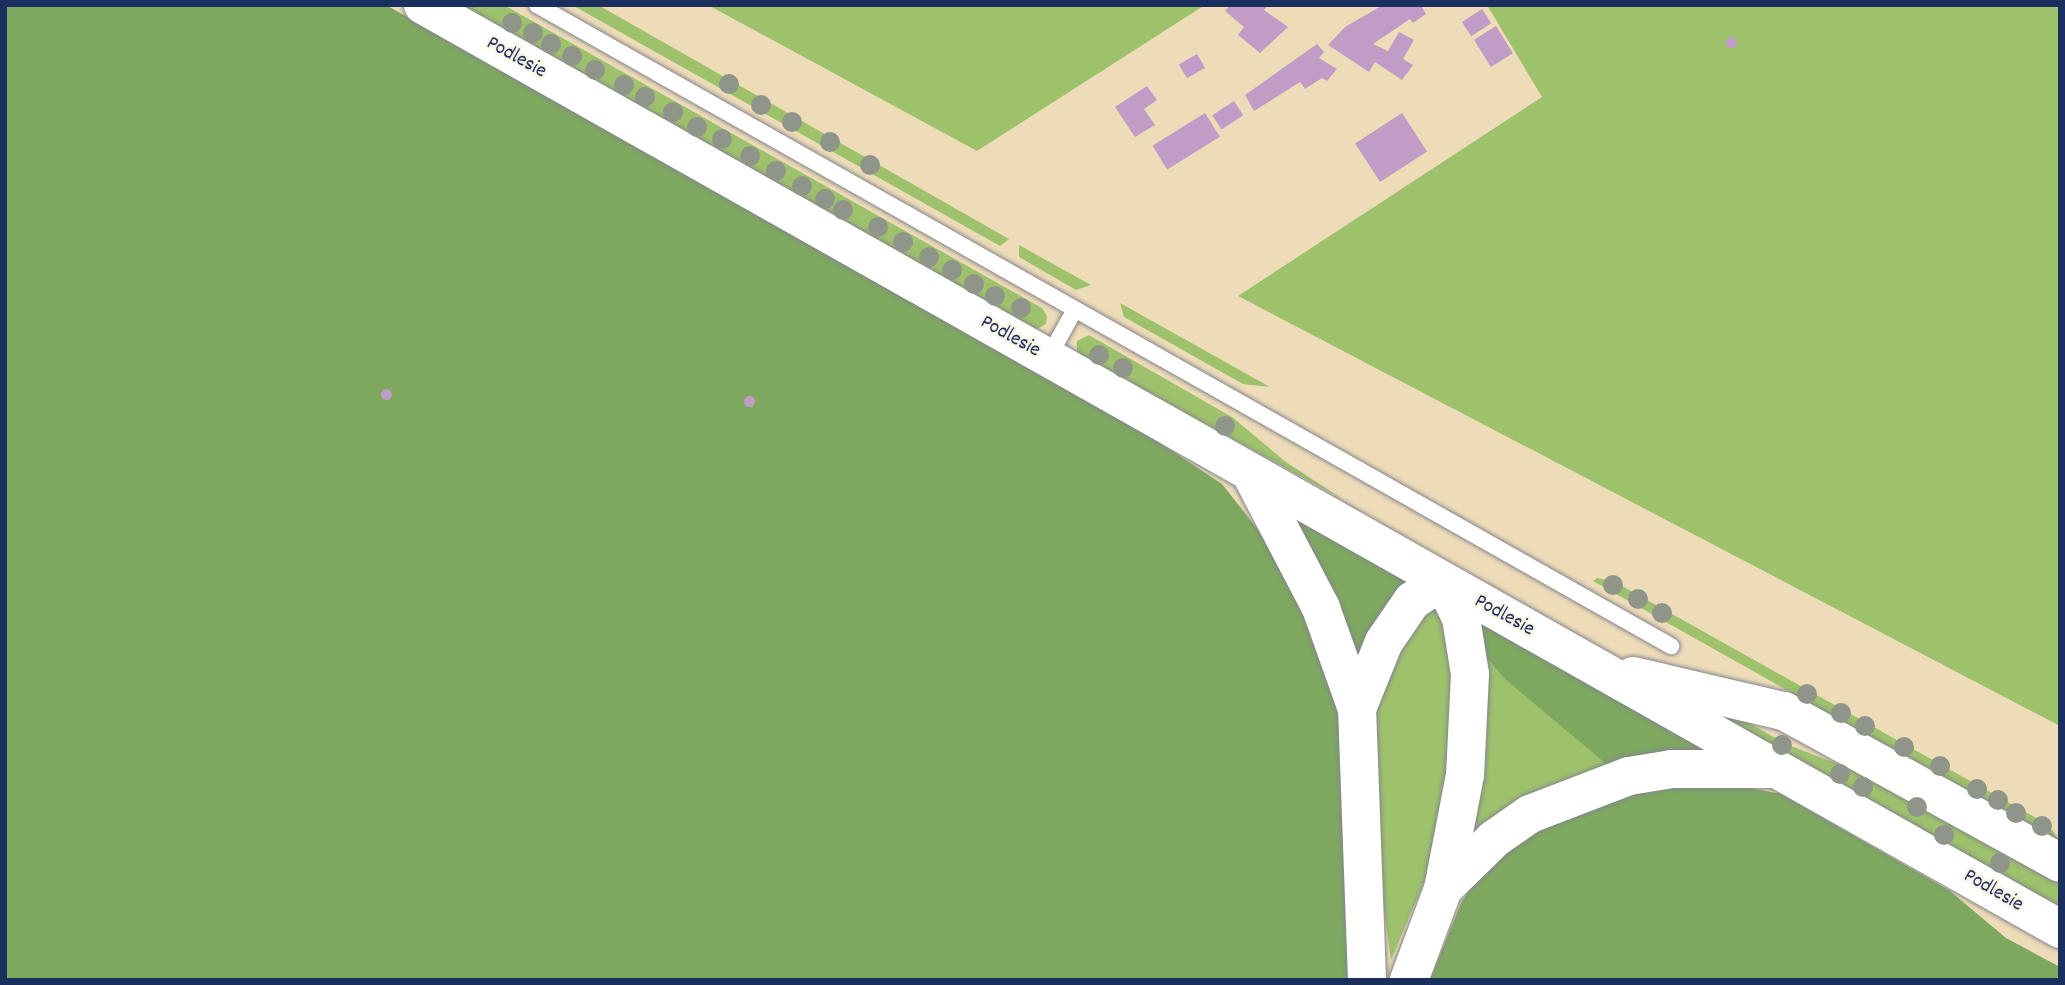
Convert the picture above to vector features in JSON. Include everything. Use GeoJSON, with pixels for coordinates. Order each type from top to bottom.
{"type":"FeatureCollection","features":[{"type":"Feature","properties":{"kind":"main road","name":"Podlesie"},"geometry":{"type":"LineString","coordinates":[[423,5],[2058,928]]}},
{"type":"Feature","properties":{"kind":"main road"},"geometry":{"type":"LineString","coordinates":[[1250,472],[1321,608],[1356,709],[1367,980]]}},
{"type":"Feature","properties":{"kind":"main road"},"geometry":{"type":"LineString","coordinates":[[1356,709],[1384,642],[1412,601],[1443,581],[1461,618],[1470,674],[1465,775],[1443,889],[1409,980]]}},
{"type":"Feature","properties":{"kind":"main road","name":"Podlesie"},"geometry":{"type":"LineString","coordinates":[[1597,669],[1746,699],[1784,711],[2060,863]]}},
{"type":"Feature","properties":{"kind":"main road"},"geometry":{"type":"LineString","coordinates":[[1443,889],[1494,839],[1530,814],[1580,793],[1629,776],[1672,769],[1775,769]]}},
{"type":"Feature","properties":{"kind":"lane"},"geometry":{"type":"LineString","coordinates":[[537,5],[1074,312],[1671,646]]}},
{"type":"Feature","properties":{"kind":"lane"},"geometry":{"type":"LineString","coordinates":[[1048,358],[1074,312]]}},
{"type":"Feature","properties":{"kind":"green space"},"geometry":{"type":"Polygon","coordinates":[[[5,5],[386,5],[1154,439],[1222,484],[1278,555],[1304,604],[1343,725],[1354,980],[5,980],[5,5]]]}},
{"type":"Feature","properties":{"kind":"green space"},"geometry":{"type":"Polygon","coordinates":[[[453,5],[504,5],[1042,308],[1047,316],[1046,324],[1035,330],[453,5]]]}},
{"type":"Feature","properties":{"kind":"green space"},"geometry":{"type":"Polygon","coordinates":[[[572,5],[598,5],[1009,239],[1000,246],[572,5]]]}},
{"type":"Feature","properties":{"kind":"green space"},"geometry":{"type":"Polygon","coordinates":[[[708,5],[1205,5],[977,151],[708,5]]]}},
{"type":"Feature","properties":{"kind":"green space"},"geometry":{"type":"Polygon","coordinates":[[[1487,5],[2060,5],[2060,726],[1238,296],[1542,97],[1487,5]]]}},
{"type":"Feature","properties":{"kind":"green space"},"geometry":{"type":"Polygon","coordinates":[[[1019,245],[1091,285],[1076,290],[1019,257],[1019,245]]]}},
{"type":"Feature","properties":{"kind":"green space"},"geometry":{"type":"Polygon","coordinates":[[[1120,303],[1270,387],[1243,384],[1124,317],[1120,303]]]}},
{"type":"Feature","properties":{"kind":"green space"},"geometry":{"type":"Polygon","coordinates":[[[1089,335],[1232,417],[1286,462],[1342,499],[1077,353],[1077,341],[1089,335]]]}},
{"type":"Feature","properties":{"kind":"green space"},"geometry":{"type":"Polygon","coordinates":[[[1297,519],[1410,581],[1359,671],[1293,526],[1297,519]]]}},
{"type":"Feature","properties":{"kind":"green space"},"geometry":{"type":"Polygon","coordinates":[[[1597,578],[1615,582],[2038,819],[2053,831],[2060,844],[1593,581],[1597,578]]]}},
{"type":"Feature","properties":{"kind":"green space"},"geometry":{"type":"Polygon","coordinates":[[[1439,599],[1457,682],[1437,851],[1391,960],[1379,875],[1372,704],[1387,663],[1439,599]]]}},
{"type":"Feature","properties":{"kind":"green space"},"geometry":{"type":"Polygon","coordinates":[[[1475,623],[1483,623],[1707,750],[1611,768],[1506,680],[1476,645],[1475,623]]]}},
{"type":"Feature","properties":{"kind":"green space"},"geometry":{"type":"Polygon","coordinates":[[[1476,645],[1611,768],[1463,854],[1476,645]]]}},
{"type":"Feature","properties":{"kind":"green space"},"geometry":{"type":"Polygon","coordinates":[[[1724,709],[1786,744],[1871,777],[2060,883],[2060,909],[1720,717],[1724,709]]]}},
{"type":"Feature","properties":{"kind":"green space"},"geometry":{"type":"Polygon","coordinates":[[[1734,785],[1781,794],[1950,891],[2006,938],[2060,967],[2060,980],[1430,980],[1461,903],[1476,879],[1516,839],[1636,790],[1734,785]]]}},
{"type":"Feature","properties":{"kind":"building"},"geometry":{"type":"Polygon","coordinates":[[[1230,5],[1268,5],[1264,10],[1288,27],[1260,53],[1238,35],[1244,27],[1225,11],[1230,5]]]}},
{"type":"Feature","properties":{"kind":"building"},"geometry":{"type":"Polygon","coordinates":[[[1383,5],[1421,5],[1426,14],[1413,23],[1410,19],[1373,44],[1388,51],[1399,32],[1414,40],[1403,59],[1413,65],[1402,80],[1375,62],[1369,72],[1328,45],[1345,27],[1383,5]]]}},
{"type":"Feature","properties":{"kind":"building"},"geometry":{"type":"Polygon","coordinates":[[[1482,9],[1491,23],[1471,36],[1462,22],[1482,9]]]}},
{"type":"Feature","properties":{"kind":"building"},"geometry":{"type":"Polygon","coordinates":[[[1496,26],[1513,53],[1491,67],[1474,40],[1496,26]]]}},
{"type":"Feature","properties":{"kind":"building"},"geometry":{"type":"Polygon","coordinates":[[[1731,37],[1735,38],[1735,46],[1731,47],[1727,46],[1726,42],[1727,38],[1731,37]]]}},
{"type":"Feature","properties":{"kind":"building"},"geometry":{"type":"Polygon","coordinates":[[[1317,44],[1324,52],[1319,58],[1337,69],[1327,81],[1322,78],[1305,89],[1300,82],[1254,111],[1245,95],[1317,44]]]}},
{"type":"Feature","properties":{"kind":"building"},"geometry":{"type":"Polygon","coordinates":[[[1197,54],[1205,68],[1187,78],[1179,64],[1197,54]]]}},
{"type":"Feature","properties":{"kind":"building"},"geometry":{"type":"Polygon","coordinates":[[[1147,86],[1157,100],[1144,109],[1155,125],[1135,137],[1115,107],[1147,86]]]}},
{"type":"Feature","properties":{"kind":"building"},"geometry":{"type":"Polygon","coordinates":[[[1234,101],[1243,115],[1221,129],[1212,115],[1234,101]]]}},
{"type":"Feature","properties":{"kind":"building"},"geometry":{"type":"Polygon","coordinates":[[[1205,113],[1220,137],[1167,170],[1152,146],[1205,113]]]}},
{"type":"Feature","properties":{"kind":"building"},"geometry":{"type":"Polygon","coordinates":[[[1402,113],[1427,152],[1380,182],[1355,143],[1402,113]]]}},
{"type":"Feature","properties":{"kind":"building"},"geometry":{"type":"Polygon","coordinates":[[[386,389],[390,390],[390,398],[386,399],[382,398],[381,394],[382,390],[386,389]]]}},
{"type":"Feature","properties":{"kind":"building"},"geometry":{"type":"Polygon","coordinates":[[[749,396],[753,397],[753,405],[749,406],[745,405],[744,401],[745,397],[749,396]]]}}]}
